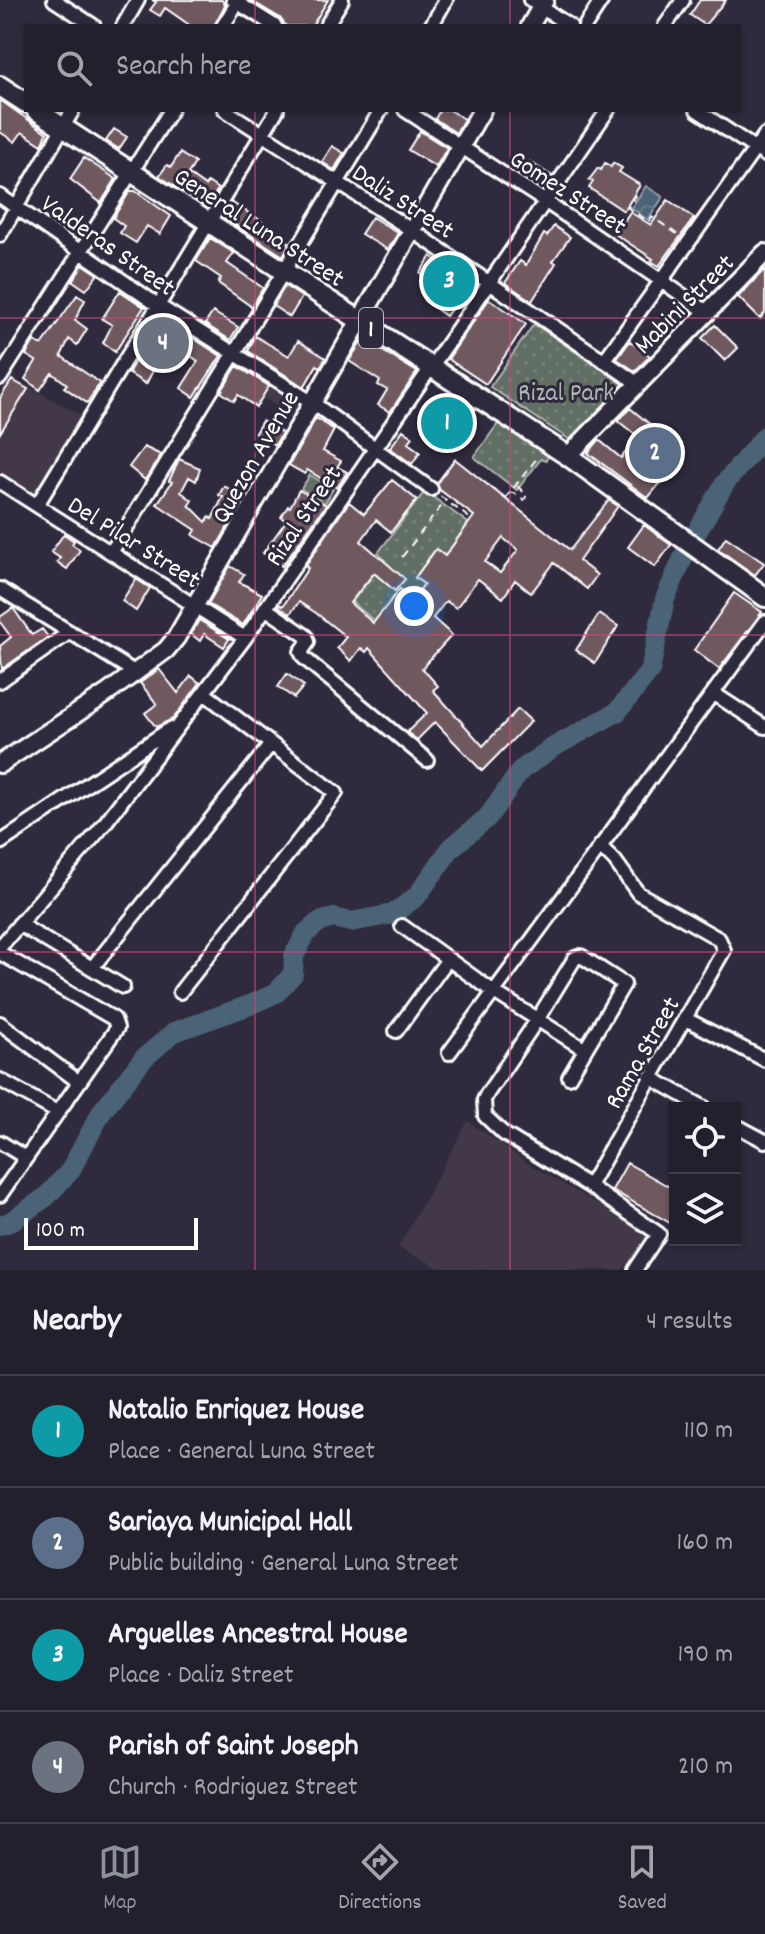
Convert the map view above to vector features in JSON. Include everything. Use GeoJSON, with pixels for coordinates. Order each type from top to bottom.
{"type":"FeatureCollection","features":[{"type":"Feature","properties":{"kind":"main road"},"geometry":{"type":"LineString","coordinates":[[0,86],[24,102]]}},
{"type":"Feature","properties":{"kind":"main road","name":"General Luna Street"},"geometry":{"type":"LineString","coordinates":[[39,112],[549,443],[765,597]]}},
{"type":"Feature","properties":{"kind":"street"},"geometry":{"type":"LineString","coordinates":[[124,24],[138,0]]}},
{"type":"Feature","properties":{"kind":"street"},"geometry":{"type":"LineString","coordinates":[[327,24],[342,0]]}},
{"type":"Feature","properties":{"kind":"street"},"geometry":{"type":"LineString","coordinates":[[432,24],[446,0]]}},
{"type":"Feature","properties":{"kind":"street"},"geometry":{"type":"LineString","coordinates":[[586,24],[602,0]]}},
{"type":"Feature","properties":{"kind":"street"},"geometry":{"type":"LineString","coordinates":[[666,24],[683,0]]}},
{"type":"Feature","properties":{"kind":"street"},"geometry":{"type":"LineString","coordinates":[[224,24],[237,1],[272,24]]}},
{"type":"Feature","properties":{"kind":"street"},"geometry":{"type":"LineString","coordinates":[[60,2],[91,24]]}},
{"type":"Feature","properties":{"kind":"street"},"geometry":{"type":"LineString","coordinates":[[531,24],[538,2],[567,24]]}},
{"type":"Feature","properties":{"kind":"street"},"geometry":{"type":"LineString","coordinates":[[0,235],[72,112]]}},
{"type":"Feature","properties":{"kind":"street"},"geometry":{"type":"LineString","coordinates":[[0,378],[170,112]]}},
{"type":"Feature","properties":{"kind":"street","name":"Daliz Street"},"geometry":{"type":"LineString","coordinates":[[228,112],[413,231],[637,383]]}},
{"type":"Feature","properties":{"kind":"street"},"geometry":{"type":"LineString","coordinates":[[37,505],[276,112]]}},
{"type":"Feature","properties":{"kind":"street"},"geometry":{"type":"LineString","coordinates":[[112,551],[380,112]]}},
{"type":"Feature","properties":{"kind":"street","name":"Gomez Street"},"geometry":{"type":"LineString","coordinates":[[408,112],[707,312]]}},
{"type":"Feature","properties":{"kind":"street","name":"Quezon Avenue"},"geometry":{"type":"LineString","coordinates":[[0,764],[166,650],[361,322],[481,112]]}},
{"type":"Feature","properties":{"kind":"street","name":"Rizal Street"},"geometry":{"type":"LineString","coordinates":[[0,947],[102,827],[245,638],[607,112]]}},
{"type":"Feature","properties":{"kind":"street"},"geometry":{"type":"LineString","coordinates":[[700,112],[760,152]]}},
{"type":"Feature","properties":{"kind":"street"},"geometry":{"type":"LineString","coordinates":[[604,361],[760,152],[765,135]]}},
{"type":"Feature","properties":{"kind":"street","name":"Valderas Street"},"geometry":{"type":"LineString","coordinates":[[0,196],[159,306],[313,403],[431,489]]}},
{"type":"Feature","properties":{"kind":"street","name":"Mabini Street"},"geometry":{"type":"LineString","coordinates":[[568,456],[765,253]]}},
{"type":"Feature","properties":{"kind":"street","name":"Del Pilar Street"},"geometry":{"type":"LineString","coordinates":[[0,482],[245,638]]}},
{"type":"Feature","properties":{"kind":"street"},"geometry":{"type":"LineString","coordinates":[[4,596],[136,673]]}},
{"type":"Feature","properties":{"kind":"street"},"geometry":{"type":"LineString","coordinates":[[265,608],[306,636],[308,642],[301,652],[304,658],[427,760]]}},
{"type":"Feature","properties":{"kind":"street"},"geometry":{"type":"LineString","coordinates":[[449,1053],[765,622]]}},
{"type":"Feature","properties":{"kind":"street"},"geometry":{"type":"LineString","coordinates":[[0,681],[70,632]]}},
{"type":"Feature","properties":{"kind":"street"},"geometry":{"type":"LineString","coordinates":[[180,992],[336,793],[204,693]]}},
{"type":"Feature","properties":{"kind":"street"},"geometry":{"type":"LineString","coordinates":[[713,693],[765,727]]}},
{"type":"Feature","properties":{"kind":"street"},"geometry":{"type":"LineString","coordinates":[[0,843],[180,723]]}},
{"type":"Feature","properties":{"kind":"street"},"geometry":{"type":"LineString","coordinates":[[92,968],[271,744]]}},
{"type":"Feature","properties":{"kind":"street","name":"Rama Street"},"geometry":{"type":"LineString","coordinates":[[589,1186],[724,950],[719,939],[638,893],[600,846]]}},
{"type":"Feature","properties":{"kind":"street"},"geometry":{"type":"LineString","coordinates":[[402,926],[494,992],[584,1049]]}},
{"type":"Feature","properties":{"kind":"street"},"geometry":{"type":"LineString","coordinates":[[16,928],[123,987]]}},
{"type":"Feature","properties":{"kind":"street"},"geometry":{"type":"LineString","coordinates":[[0,953],[114,1019],[117,1028],[1,1193]]}},
{"type":"Feature","properties":{"kind":"street"},"geometry":{"type":"LineString","coordinates":[[569,1077],[623,988],[622,981],[577,957],[487,1094],[484,1100],[485,1116],[504,1134],[659,1234],[635,1270]]}},
{"type":"Feature","properties":{"kind":"street"},"geometry":{"type":"LineString","coordinates":[[396,1031],[448,959]]}},
{"type":"Feature","properties":{"kind":"street"},"geometry":{"type":"LineString","coordinates":[[686,1019],[765,1060]]}},
{"type":"Feature","properties":{"kind":"street"},"geometry":{"type":"LineString","coordinates":[[0,1023],[79,1082]]}},
{"type":"Feature","properties":{"kind":"street"},"geometry":{"type":"LineString","coordinates":[[650,1077],[694,1102]]}},
{"type":"Feature","properties":{"kind":"street"},"geometry":{"type":"LineString","coordinates":[[0,1080],[57,1112]]}},
{"type":"Feature","properties":{"kind":"street"},"geometry":{"type":"LineString","coordinates":[[741,1128],[765,1141]]}},
{"type":"Feature","properties":{"kind":"street"},"geometry":{"type":"LineString","coordinates":[[0,1142],[26,1158]]}},
{"type":"Feature","properties":{"kind":"path"},"geometry":{"type":"LineString","coordinates":[[634,195],[628,208],[649,222],[652,217],[681,237]]}},
{"type":"Feature","properties":{"kind":"path"},"geometry":{"type":"LineString","coordinates":[[505,499],[549,443]]}},
{"type":"Feature","properties":{"kind":"path"},"geometry":{"type":"LineString","coordinates":[[509,493],[524,500],[527,495],[516,485]]}},
{"type":"Feature","properties":{"kind":"path"},"geometry":{"type":"LineString","coordinates":[[431,489],[471,519]]}},
{"type":"Feature","properties":{"kind":"path"},"geometry":{"type":"LineString","coordinates":[[402,557],[446,500]]}},
{"type":"Feature","properties":{"kind":"shaded area"},"geometry":{"type":"Polygon","coordinates":[[[11,377],[84,417],[35,496],[0,475],[0,393],[11,377]]]}},
{"type":"Feature","properties":{"kind":"shaded area"},"geometry":{"type":"Polygon","coordinates":[[[272,385],[302,403],[293,417],[263,398],[272,385]]]}},
{"type":"Feature","properties":{"kind":"shaded area"},"geometry":{"type":"Polygon","coordinates":[[[468,1121],[532,1166],[651,1235],[622,1270],[443,1270],[398,1248],[468,1121]]]}},
{"type":"Feature","properties":{"kind":"green space","name":"Rizal Park"},"geometry":{"type":"Polygon","coordinates":[[[534,324],[625,385],[573,442],[490,387],[534,324]]]}},
{"type":"Feature","properties":{"kind":"green space"},"geometry":{"type":"Polygon","coordinates":[[[500,421],[549,456],[545,461],[541,459],[517,490],[474,457],[500,421]]]}},
{"type":"Feature","properties":{"kind":"green space"},"geometry":{"type":"Polygon","coordinates":[[[310,475],[333,489],[325,503],[301,489],[310,475]]]}},
{"type":"Feature","properties":{"kind":"green space"},"geometry":{"type":"Polygon","coordinates":[[[425,491],[468,523],[445,556],[435,550],[415,577],[424,584],[387,632],[352,602],[385,560],[378,553],[425,491]]]}},
{"type":"Feature","properties":{"kind":"water"},"geometry":{"type":"Polygon","coordinates":[[[646,186],[663,197],[648,220],[631,208],[646,186]]]}},
{"type":"Feature","properties":{"kind":"building"},"geometry":{"type":"Polygon","coordinates":[[[152,0],[222,0],[225,5],[215,24],[188,24],[165,8],[160,16],[150,10],[156,2],[152,0]]]}},
{"type":"Feature","properties":{"kind":"building"},"geometry":{"type":"Polygon","coordinates":[[[250,0],[328,0],[313,24],[284,24],[250,0]]]}},
{"type":"Feature","properties":{"kind":"building"},"geometry":{"type":"Polygon","coordinates":[[[700,0],[726,0],[706,24],[690,15],[700,0]]]}},
{"type":"Feature","properties":{"kind":"building"},"geometry":{"type":"Polygon","coordinates":[[[0,100],[47,133],[42,145],[22,132],[15,142],[0,132],[0,100]]]}},
{"type":"Feature","properties":{"kind":"building"},"geometry":{"type":"Polygon","coordinates":[[[439,112],[452,112],[464,119],[456,133],[435,119],[439,112]]]}},
{"type":"Feature","properties":{"kind":"building"},"geometry":{"type":"Polygon","coordinates":[[[114,129],[127,137],[119,149],[106,141],[114,129]]]}},
{"type":"Feature","properties":{"kind":"building"},"geometry":{"type":"Polygon","coordinates":[[[420,131],[447,148],[436,167],[408,150],[420,131]]]}},
{"type":"Feature","properties":{"kind":"building"},"geometry":{"type":"Polygon","coordinates":[[[332,146],[344,153],[334,170],[322,162],[332,146]]]}},
{"type":"Feature","properties":{"kind":"building"},"geometry":{"type":"Polygon","coordinates":[[[180,153],[195,163],[188,174],[205,186],[208,182],[218,189],[207,207],[159,176],[167,165],[171,167],[180,153]]]}},
{"type":"Feature","properties":{"kind":"building"},"geometry":{"type":"Polygon","coordinates":[[[84,158],[116,179],[101,203],[70,179],[84,158]]]}},
{"type":"Feature","properties":{"kind":"building"},"geometry":{"type":"Polygon","coordinates":[[[530,162],[552,176],[543,189],[522,175],[530,162]]]}},
{"type":"Feature","properties":{"kind":"building"},"geometry":{"type":"Polygon","coordinates":[[[605,163],[622,168],[619,172],[640,185],[624,211],[589,188],[593,182],[589,180],[605,163]]]}},
{"type":"Feature","properties":{"kind":"building"},"geometry":{"type":"Polygon","coordinates":[[[130,191],[135,191],[171,216],[160,234],[147,226],[136,243],[120,233],[124,226],[113,218],[130,191]]]}},
{"type":"Feature","properties":{"kind":"building"},"geometry":{"type":"Polygon","coordinates":[[[668,200],[694,218],[659,266],[615,234],[630,212],[651,225],[668,200]]]}},
{"type":"Feature","properties":{"kind":"building"},"geometry":{"type":"Polygon","coordinates":[[[231,202],[290,243],[283,256],[223,217],[231,202]]]}},
{"type":"Feature","properties":{"kind":"building"},"geometry":{"type":"Polygon","coordinates":[[[372,217],[398,233],[388,250],[361,234],[372,217]]]}},
{"type":"Feature","properties":{"kind":"building"},"geometry":{"type":"Polygon","coordinates":[[[554,226],[570,237],[532,301],[505,283],[520,261],[526,265],[544,234],[547,236],[554,226]]]}},
{"type":"Feature","properties":{"kind":"building"},"geometry":{"type":"Polygon","coordinates":[[[210,238],[234,253],[227,263],[263,288],[252,307],[218,283],[221,278],[196,261],[210,238]]]}},
{"type":"Feature","properties":{"kind":"building"},"geometry":{"type":"Polygon","coordinates":[[[431,256],[475,287],[464,304],[458,300],[446,316],[424,300],[436,284],[420,273],[431,256]]]}},
{"type":"Feature","properties":{"kind":"building"},"geometry":{"type":"Polygon","coordinates":[[[83,264],[98,274],[86,290],[73,281],[83,264]]]}},
{"type":"Feature","properties":{"kind":"building"},"geometry":{"type":"Polygon","coordinates":[[[765,269],[765,313],[760,319],[738,297],[765,269]]]}},
{"type":"Feature","properties":{"kind":"building"},"geometry":{"type":"Polygon","coordinates":[[[285,286],[302,297],[290,317],[273,306],[285,286]]]}},
{"type":"Feature","properties":{"kind":"building"},"geometry":{"type":"Polygon","coordinates":[[[120,291],[144,307],[115,352],[103,343],[112,325],[102,319],[120,291]]]}},
{"type":"Feature","properties":{"kind":"building"},"geometry":{"type":"Polygon","coordinates":[[[77,295],[85,300],[75,320],[87,329],[77,345],[69,339],[61,356],[100,383],[87,403],[64,387],[67,384],[52,373],[40,390],[25,379],[36,361],[26,355],[34,341],[42,345],[77,295]]]}},
{"type":"Feature","properties":{"kind":"building"},"geometry":{"type":"Polygon","coordinates":[[[489,299],[526,324],[486,384],[448,359],[489,299]]]}},
{"type":"Feature","properties":{"kind":"building"},"geometry":{"type":"Polygon","coordinates":[[[213,312],[238,327],[230,340],[205,324],[213,312]]]}},
{"type":"Feature","properties":{"kind":"building"},"geometry":{"type":"Polygon","coordinates":[[[162,318],[221,356],[194,397],[181,388],[198,361],[179,348],[164,370],[156,365],[146,384],[128,373],[162,318]]]}},
{"type":"Feature","properties":{"kind":"building"},"geometry":{"type":"Polygon","coordinates":[[[715,325],[738,348],[725,361],[702,338],[715,325]]]}},
{"type":"Feature","properties":{"kind":"building"},"geometry":{"type":"Polygon","coordinates":[[[255,336],[289,356],[298,341],[326,358],[320,367],[317,365],[304,387],[248,351],[255,336]]]}},
{"type":"Feature","properties":{"kind":"building"},"geometry":{"type":"Polygon","coordinates":[[[363,339],[417,372],[390,412],[378,405],[387,390],[378,385],[380,381],[349,361],[363,339]]]}},
{"type":"Feature","properties":{"kind":"building"},"geometry":{"type":"Polygon","coordinates":[[[630,341],[650,356],[635,371],[617,359],[630,341]]]}},
{"type":"Feature","properties":{"kind":"building"},"geometry":{"type":"Polygon","coordinates":[[[237,366],[269,386],[256,407],[238,395],[234,401],[221,392],[237,366]]]}},
{"type":"Feature","properties":{"kind":"building"},"geometry":{"type":"Polygon","coordinates":[[[12,380],[28,389],[0,433],[0,398],[12,380]]]}},
{"type":"Feature","properties":{"kind":"building"},"geometry":{"type":"Polygon","coordinates":[[[438,399],[472,422],[455,447],[421,423],[438,399]]]}},
{"type":"Feature","properties":{"kind":"building"},"geometry":{"type":"Polygon","coordinates":[[[630,408],[685,453],[648,498],[588,453],[599,440],[621,458],[638,437],[618,421],[630,408]]]}},
{"type":"Feature","properties":{"kind":"building"},"geometry":{"type":"Polygon","coordinates":[[[316,418],[334,430],[323,451],[341,461],[337,467],[347,472],[337,488],[307,470],[305,474],[289,465],[316,418]]]}},
{"type":"Feature","properties":{"kind":"building"},"geometry":{"type":"Polygon","coordinates":[[[262,421],[282,433],[275,445],[255,433],[262,421]]]}},
{"type":"Feature","properties":{"kind":"building"},"geometry":{"type":"Polygon","coordinates":[[[403,430],[413,437],[408,443],[420,452],[412,464],[390,448],[403,430]]]}},
{"type":"Feature","properties":{"kind":"building"},"geometry":{"type":"Polygon","coordinates":[[[144,447],[161,455],[145,480],[129,467],[144,447]]]}},
{"type":"Feature","properties":{"kind":"building"},"geometry":{"type":"Polygon","coordinates":[[[179,459],[200,468],[196,481],[189,477],[181,492],[192,500],[189,505],[206,522],[209,517],[212,519],[223,497],[219,495],[224,486],[244,498],[216,548],[193,535],[196,530],[157,504],[172,482],[169,481],[179,459]]]}},
{"type":"Feature","properties":{"kind":"building"},"geometry":{"type":"Polygon","coordinates":[[[455,459],[570,550],[609,500],[618,506],[579,561],[597,575],[587,589],[554,563],[531,593],[515,580],[503,598],[478,579],[456,608],[446,601],[433,618],[452,635],[422,668],[438,686],[433,690],[483,746],[518,709],[531,721],[482,771],[435,722],[417,740],[407,732],[427,713],[369,648],[366,652],[361,648],[351,661],[337,648],[346,637],[316,613],[299,602],[290,614],[278,606],[283,606],[308,568],[305,566],[349,502],[364,514],[392,480],[417,500],[391,532],[376,520],[361,541],[405,579],[395,591],[374,573],[350,603],[373,623],[400,589],[413,600],[424,584],[415,578],[436,549],[445,556],[474,516],[440,490],[437,483],[455,459]],[[503,538],[485,562],[500,573],[518,550],[503,538]]]}},
{"type":"Feature","properties":{"kind":"building"},"geometry":{"type":"Polygon","coordinates":[[[299,490],[326,505],[282,566],[263,553],[286,521],[281,517],[299,490]]]}},
{"type":"Feature","properties":{"kind":"building"},"geometry":{"type":"Polygon","coordinates":[[[644,525],[671,545],[655,567],[628,547],[644,525]]]}},
{"type":"Feature","properties":{"kind":"building"},"geometry":{"type":"Polygon","coordinates":[[[64,534],[80,550],[67,569],[57,562],[60,558],[51,552],[64,534]]]}},
{"type":"Feature","properties":{"kind":"building"},"geometry":{"type":"Polygon","coordinates":[[[726,537],[764,563],[755,575],[718,549],[726,537]]]}},
{"type":"Feature","properties":{"kind":"building"},"geometry":{"type":"Polygon","coordinates":[[[230,566],[244,574],[239,582],[262,594],[243,625],[208,604],[230,566]]]}},
{"type":"Feature","properties":{"kind":"building"},"geometry":{"type":"Polygon","coordinates":[[[136,579],[150,588],[136,611],[122,601],[136,579]]]}},
{"type":"Feature","properties":{"kind":"building"},"geometry":{"type":"Polygon","coordinates":[[[734,593],[762,612],[719,669],[694,650],[734,593]]]}},
{"type":"Feature","properties":{"kind":"building"},"geometry":{"type":"Polygon","coordinates":[[[13,608],[32,635],[42,629],[48,637],[2,669],[0,646],[11,637],[0,622],[0,617],[13,608]]]}},
{"type":"Feature","properties":{"kind":"building"},"geometry":{"type":"Polygon","coordinates":[[[599,614],[618,626],[595,663],[576,650],[599,614]]]}},
{"type":"Feature","properties":{"kind":"building"},"geometry":{"type":"Polygon","coordinates":[[[199,620],[229,639],[224,647],[204,634],[200,641],[191,634],[199,620]]]}},
{"type":"Feature","properties":{"kind":"building"},"geometry":{"type":"Polygon","coordinates":[[[159,669],[178,693],[191,676],[200,683],[173,719],[156,727],[145,713],[157,704],[140,683],[159,669]]]}},
{"type":"Feature","properties":{"kind":"building"},"geometry":{"type":"Polygon","coordinates":[[[287,674],[304,686],[294,698],[278,687],[287,674]]]}},
{"type":"Feature","properties":{"kind":"building"},"geometry":{"type":"Polygon","coordinates":[[[627,1163],[669,1187],[669,1222],[612,1190],[627,1163]]]}},
{"type":"Feature","properties":{"kind":"waterway"},"geometry":{"type":"LineString","coordinates":[[0,1225],[10,1222],[46,1197],[70,1171],[102,1111],[143,1059],[174,1032],[276,993],[293,974],[294,956],[306,933],[319,922],[334,918],[351,922],[393,914],[417,896],[451,848],[488,817],[521,770],[552,748],[617,712],[650,671],[665,599],[686,551],[725,483],[765,436]]}},
{"type":"Feature","properties":{"kind":"place","name":"Arguelles Ancestral House"},"geometry":{"type":"Point","coordinates":[449,281]}},
{"type":"Feature","properties":{"kind":"place","name":"Parish of Saint Joseph"},"geometry":{"type":"Point","coordinates":[163,343]}},
{"type":"Feature","properties":{"kind":"place","name":"Natalio Enriquez House"},"geometry":{"type":"Point","coordinates":[447,423]}},
{"type":"Feature","properties":{"kind":"place","name":"Sariaya Municipal Hall"},"geometry":{"type":"Point","coordinates":[655,453]}}]}
